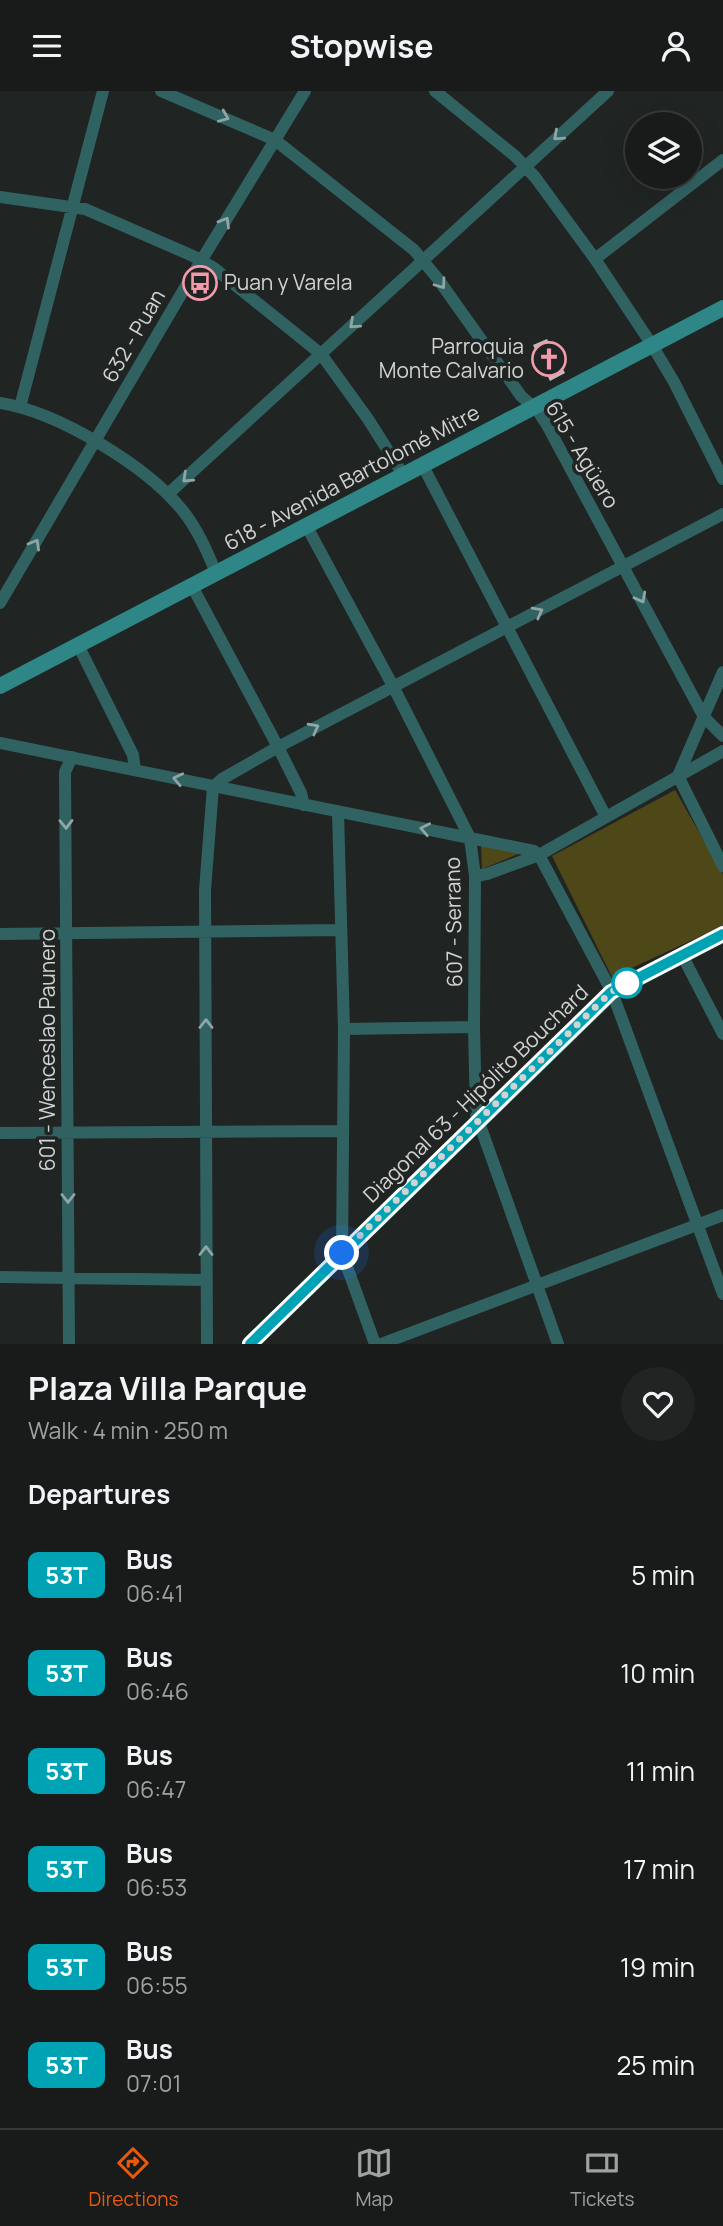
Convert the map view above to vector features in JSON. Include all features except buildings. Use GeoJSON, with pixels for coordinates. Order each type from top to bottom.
{"type":"FeatureCollection","features":[{"type":"Feature","properties":{"kind":"main road","name":"618 - Avenida Bartolomé Mitre"},"geometry":{"type":"LineString","coordinates":[[0,686],[723,308]]}},
{"type":"Feature","properties":{"kind":"main road","name":"Diagonal 63 - Hipólito Bouchard"},"geometry":{"type":"LineString","coordinates":[[250,1344],[611,992],[723,934]]}},
{"type":"Feature","properties":{"kind":"street"},"geometry":{"type":"LineString","coordinates":[[20,407],[103,91]]}},
{"type":"Feature","properties":{"kind":"street","name":"615 - Agüero"},"geometry":{"type":"LineString","coordinates":[[161,91],[275,140],[424,260],[521,396],[547,425],[705,717],[723,736]]}},
{"type":"Feature","properties":{"kind":"street","name":"632 - Puan"},"geometry":{"type":"LineString","coordinates":[[0,603],[305,91]]}},
{"type":"Feature","properties":{"kind":"street"},"geometry":{"type":"LineString","coordinates":[[168,494],[608,91]]}},
{"type":"Feature","properties":{"kind":"street"},"geometry":{"type":"LineString","coordinates":[[440,93],[525,166],[595,259],[652,345],[723,479]]}},
{"type":"Feature","properties":{"kind":"street"},"geometry":{"type":"LineString","coordinates":[[595,259],[723,160]]}},
{"type":"Feature","properties":{"kind":"street"},"geometry":{"type":"LineString","coordinates":[[0,197],[73,206],[202,260],[321,354],[368,419],[404,476]]}},
{"type":"Feature","properties":{"kind":"street"},"geometry":{"type":"LineString","coordinates":[[0,403],[20,407],[94,442],[130,463],[168,494],[199,534],[216,573]]}},
{"type":"Feature","properties":{"kind":"street"},"geometry":{"type":"LineString","coordinates":[[423,465],[606,817]]}},
{"type":"Feature","properties":{"kind":"street"},"geometry":{"type":"LineString","coordinates":[[207,1344],[205,890],[213,787],[278,747],[723,514]]}},
{"type":"Feature","properties":{"kind":"street","name":"607 - Serrano"},"geometry":{"type":"LineString","coordinates":[[307,527],[393,686],[470,838],[475,876],[475,1104],[479,1122],[558,1344]]}},
{"type":"Feature","properties":{"kind":"street"},"geometry":{"type":"LineString","coordinates":[[192,586],[278,747],[301,793],[304,805]]}},
{"type":"Feature","properties":{"kind":"street"},"geometry":{"type":"LineString","coordinates":[[79,645],[133,755],[135,770]]}},
{"type":"Feature","properties":{"kind":"street"},"geometry":{"type":"LineString","coordinates":[[678,776],[723,672]]}},
{"type":"Feature","properties":{"kind":"street"},"geometry":{"type":"LineString","coordinates":[[0,743],[534,851],[539,855],[611,992],[723,1294]]}},
{"type":"Feature","properties":{"kind":"street"},"geometry":{"type":"LineString","coordinates":[[475,876],[539,855],[723,751]]}},
{"type":"Feature","properties":{"kind":"street","name":"601 - Wenceslao Paunero"},"geometry":{"type":"LineString","coordinates":[[69,1344],[65,772],[72,757]]}},
{"type":"Feature","properties":{"kind":"street"},"geometry":{"type":"LineString","coordinates":[[678,776],[723,866]]}},
{"type":"Feature","properties":{"kind":"street"},"geometry":{"type":"LineString","coordinates":[[338,812],[344,1029],[342,1253],[375,1344]]}},
{"type":"Feature","properties":{"kind":"street"},"geometry":{"type":"LineString","coordinates":[[0,934],[341,930]]}},
{"type":"Feature","properties":{"kind":"street"},"geometry":{"type":"LineString","coordinates":[[681,955],[723,1034]]}},
{"type":"Feature","properties":{"kind":"street"},"geometry":{"type":"LineString","coordinates":[[344,1029],[474,1027]]}},
{"type":"Feature","properties":{"kind":"street"},"geometry":{"type":"LineString","coordinates":[[0,1133],[342,1131]]}},
{"type":"Feature","properties":{"kind":"street"},"geometry":{"type":"LineString","coordinates":[[381,1344],[723,1215]]}},
{"type":"Feature","properties":{"kind":"street"},"geometry":{"type":"LineString","coordinates":[[0,1277],[206,1280]]}},
{"type":"Feature","properties":{"kind":"shaded area"},"geometry":{"type":"Polygon","coordinates":[[[675,790],[723,874],[723,926],[612,977],[552,856],[675,790]]]}},
{"type":"Feature","properties":{"kind":"shaded area"},"geometry":{"type":"Polygon","coordinates":[[[481,845],[521,853],[482,869],[481,845]]]}},
{"type":"Feature","properties":{"kind":"bus line","name":"53T"},"geometry":{"type":"LineString","coordinates":[[250,1344],[611,992],[723,934]]}},
{"type":"Feature","properties":{"kind":"place","name":"Puan y Varela"},"geometry":{"type":"Point","coordinates":[200,283]}},
{"type":"Feature","properties":{"kind":"place","name":"Parroquia Monte Calvario"},"geometry":{"type":"Point","coordinates":[549,359]}},
{"type":"Feature","properties":{"kind":"route"},"geometry":{"type":"LineString","coordinates":[[342,1253],[611,992],[627,983]]}}]}
